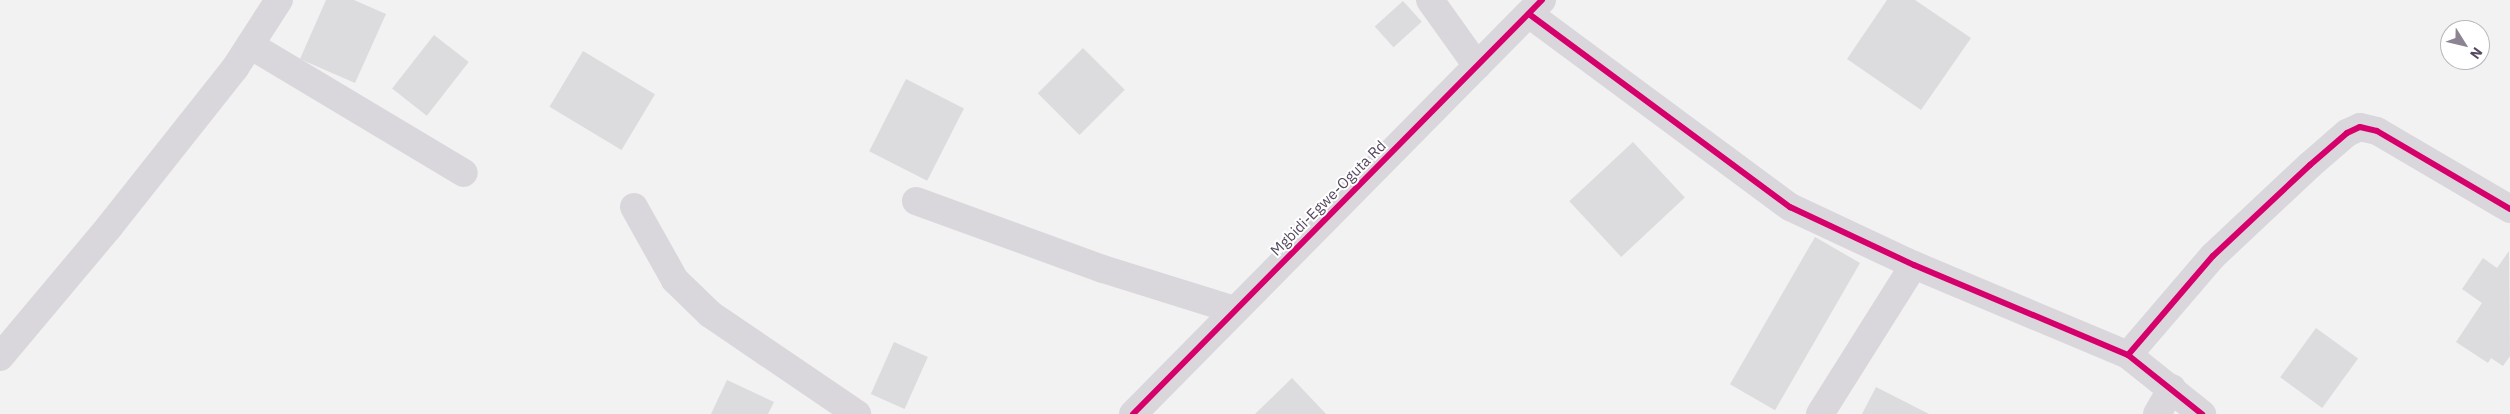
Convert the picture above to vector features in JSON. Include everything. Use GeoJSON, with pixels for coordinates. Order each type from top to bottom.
{"type":"FeatureCollection","features":[{"type":"Feature","properties":{"kind":"street"},"geometry":{"type":"LineString","coordinates":[[0,358],[109,227],[250,45],[279,0]]}},
{"type":"Feature","properties":{"kind":"street"},"geometry":{"type":"LineString","coordinates":[[1430,0],[1477,66]]}},
{"type":"Feature","properties":{"kind":"street"},"geometry":{"type":"LineString","coordinates":[[1535,7],[1790,207],[1914,265],[2128,355],[2172,388],[2202,414]]}},
{"type":"Feature","properties":{"kind":"street","name":"Mgbidi-Egwe-Oguta Rd"},"geometry":{"type":"LineString","coordinates":[[1133,414],[1535,7]]}},
{"type":"Feature","properties":{"kind":"street"},"geometry":{"type":"LineString","coordinates":[[250,45],[464,173]]}},
{"type":"Feature","properties":{"kind":"street"},"geometry":{"type":"LineString","coordinates":[[2128,355],[2213,256],[2310,165],[2348,133],[2360,127],[2377,130],[2510,210]]}},
{"type":"Feature","properties":{"kind":"street"},"geometry":{"type":"LineString","coordinates":[[916,201],[1103,268],[1235,310]]}},
{"type":"Feature","properties":{"kind":"street"},"geometry":{"type":"LineString","coordinates":[[634,207],[675,280],[710,314],[857,414]]}},
{"type":"Feature","properties":{"kind":"street"},"geometry":{"type":"LineString","coordinates":[[1820,414],[1914,265]]}},
{"type":"Feature","properties":{"kind":"street"},"geometry":{"type":"LineString","coordinates":[[2157,414],[2172,388]]}},
{"type":"Feature","properties":{"kind":"building"},"geometry":{"type":"Polygon","coordinates":[[[326,0],[354,0],[386,14],[355,83],[300,59],[326,0]]]}},
{"type":"Feature","properties":{"kind":"building"},"geometry":{"type":"Polygon","coordinates":[[[1887,0],[1915,0],[1971,38],[1921,110],[1847,59],[1887,0]]]}},
{"type":"Feature","properties":{"kind":"building"},"geometry":{"type":"Polygon","coordinates":[[[1403,1],[1422,22],[1393,47],[1375,26],[1403,1]]]}},
{"type":"Feature","properties":{"kind":"building"},"geometry":{"type":"Polygon","coordinates":[[[434,35],[469,62],[427,116],[392,89],[434,35]]]}},
{"type":"Feature","properties":{"kind":"building"},"geometry":{"type":"Polygon","coordinates":[[[1083,48],[1125,90],[1079,135],[1038,93],[1083,48]]]}},
{"type":"Feature","properties":{"kind":"building"},"geometry":{"type":"Polygon","coordinates":[[[583,51],[655,94],[622,150],[550,107],[583,51]]]}},
{"type":"Feature","properties":{"kind":"building"},"geometry":{"type":"Polygon","coordinates":[[[906,79],[964,109],[927,181],[869,151],[906,79]]]}},
{"type":"Feature","properties":{"kind":"building"},"geometry":{"type":"Polygon","coordinates":[[[1633,142],[1685,198],[1621,257],[1569,201],[1633,142]]]}},
{"type":"Feature","properties":{"kind":"building"},"geometry":{"type":"Polygon","coordinates":[[[1815,237],[1860,263],[1775,410],[1730,384],[1815,237]]]}},
{"type":"Feature","properties":{"kind":"building"},"geometry":{"type":"Polygon","coordinates":[[[2509,251],[2510,356],[2503,366],[2491,358],[2488,363],[2456,342],[2482,303],[2462,289],[2483,258],[2497,268],[2509,251]]]}},
{"type":"Feature","properties":{"kind":"building"},"geometry":{"type":"Polygon","coordinates":[[[2316,328],[2358,359],[2322,408],[2280,377],[2316,328]]]}},
{"type":"Feature","properties":{"kind":"building"},"geometry":{"type":"Polygon","coordinates":[[[894,342],[928,357],[905,409],[871,394],[894,342]]]}},
{"type":"Feature","properties":{"kind":"building"},"geometry":{"type":"Polygon","coordinates":[[[1292,378],[1326,414],[1255,414],[1292,378]]]}},
{"type":"Feature","properties":{"kind":"building"},"geometry":{"type":"Polygon","coordinates":[[[727,380],[774,402],[768,414],[711,414],[727,380]]]}},
{"type":"Feature","properties":{"kind":"building"},"geometry":{"type":"Polygon","coordinates":[[[1876,387],[1929,414],[1862,414],[1876,387]]]}},
{"type":"Feature","properties":{"kind":"cycle path"},"geometry":{"type":"LineString","coordinates":[[1133,414],[1542,0]]}},
{"type":"Feature","properties":{"kind":"cycle path"},"geometry":{"type":"LineString","coordinates":[[1529,14],[1790,207],[1914,265],[2128,355],[2202,414]]}},
{"type":"Feature","properties":{"kind":"cycle path"},"geometry":{"type":"LineString","coordinates":[[2128,355],[2213,256],[2310,165],[2347,133],[2360,127],[2377,131],[2510,209]]}}]}
